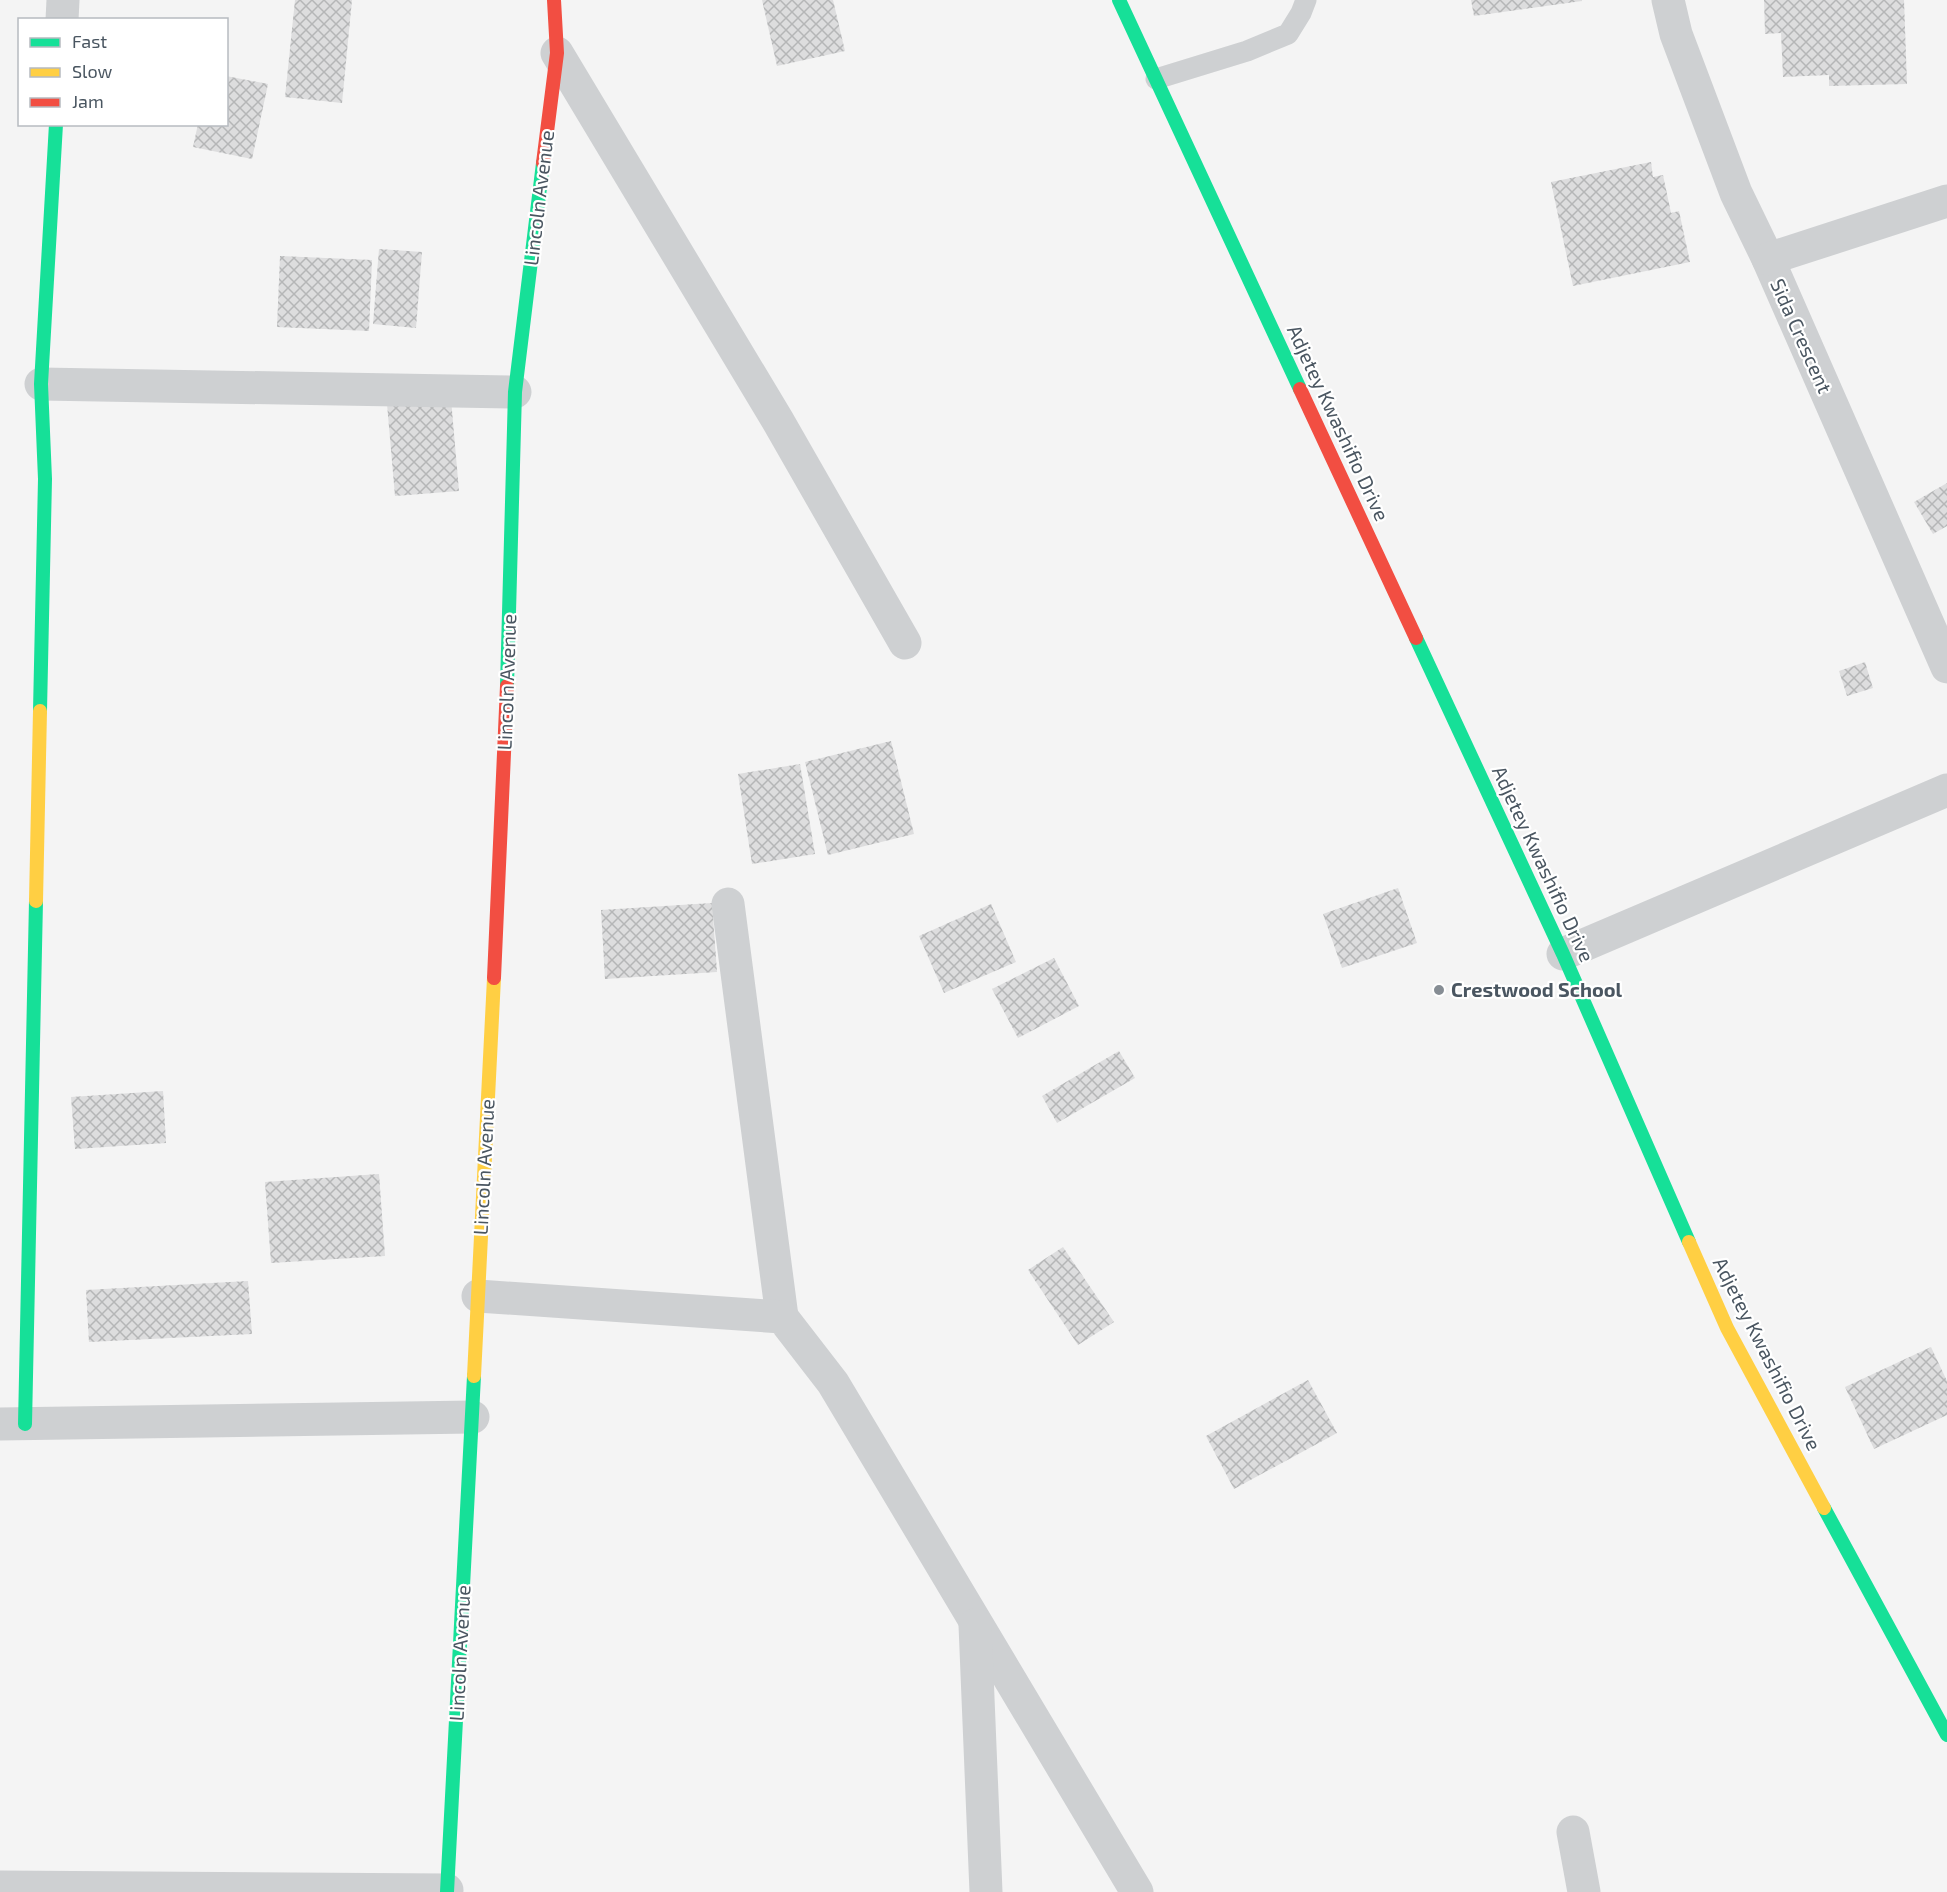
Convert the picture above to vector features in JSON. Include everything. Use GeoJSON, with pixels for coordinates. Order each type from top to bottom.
{"type":"FeatureCollection","features":[{"type":"Feature","properties":{"kind":"street"},"geometry":{"type":"LineString","coordinates":[[62,18],[63,0]]}},
{"type":"Feature","properties":{"kind":"street","name":"Lincoln Avenue"},"geometry":{"type":"LineString","coordinates":[[0,1887],[447,1891],[501,847],[515,392],[556,53],[554,0]]}},
{"type":"Feature","properties":{"kind":"street","name":"Adjetey Kwashifio Drive"},"geometry":{"type":"LineString","coordinates":[[1119,0],[1563,954],[1728,1328],[1947,1735]]}},
{"type":"Feature","properties":{"kind":"street","name":"Sida Crescent"},"geometry":{"type":"LineString","coordinates":[[1668,0],[1676,34],[1736,193],[1768,259],[1947,667]]}},
{"type":"Feature","properties":{"kind":"street"},"geometry":{"type":"LineString","coordinates":[[556,53],[778,421],[905,643]]}},
{"type":"Feature","properties":{"kind":"street"},"geometry":{"type":"LineString","coordinates":[[56,126],[41,384],[44,500],[12,1424],[473,1417]]}},
{"type":"Feature","properties":{"kind":"street"},"geometry":{"type":"LineString","coordinates":[[1768,259],[1947,201]]}},
{"type":"Feature","properties":{"kind":"street"},"geometry":{"type":"LineString","coordinates":[[41,384],[515,392]]}},
{"type":"Feature","properties":{"kind":"street"},"geometry":{"type":"LineString","coordinates":[[1563,954],[1947,790]]}},
{"type":"Feature","properties":{"kind":"street"},"geometry":{"type":"LineString","coordinates":[[728,903],[782,1317],[833,1383],[1137,1892]]}},
{"type":"Feature","properties":{"kind":"street"},"geometry":{"type":"LineString","coordinates":[[478,1296],[782,1317]]}},
{"type":"Feature","properties":{"kind":"street"},"geometry":{"type":"LineString","coordinates":[[974,1620],[986,1892]]}},
{"type":"Feature","properties":{"kind":"street"},"geometry":{"type":"LineString","coordinates":[[1573,1833],[1584,1892]]}},
{"type":"Feature","properties":{"kind":"lane"},"geometry":{"type":"LineString","coordinates":[[1156,79],[1247,51],[1288,34],[1306,0]]}},
{"type":"Feature","properties":{"kind":"building"},"geometry":{"type":"Polygon","coordinates":[[[295,0],[352,0],[342,103],[285,97],[295,0]]]}},
{"type":"Feature","properties":{"kind":"building"},"geometry":{"type":"Polygon","coordinates":[[[762,0],[833,0],[845,51],[777,66],[762,0]]]}},
{"type":"Feature","properties":{"kind":"building"},"geometry":{"type":"Polygon","coordinates":[[[1471,0],[1582,0],[1582,1],[1474,16],[1471,0]]]}},
{"type":"Feature","properties":{"kind":"building"},"geometry":{"type":"Polygon","coordinates":[[[1764,0],[1904,0],[1907,84],[1829,86],[1829,75],[1783,77],[1781,33],[1765,34],[1764,0]]]}},
{"type":"Feature","properties":{"kind":"building"},"geometry":{"type":"Polygon","coordinates":[[[228,76],[268,84],[252,159],[193,147],[198,126],[228,126],[228,76]]]}},
{"type":"Feature","properties":{"kind":"building"},"geometry":{"type":"Polygon","coordinates":[[[1651,162],[1653,177],[1663,175],[1671,213],[1679,211],[1690,262],[1573,286],[1551,182],[1651,162]]]}},
{"type":"Feature","properties":{"kind":"building"},"geometry":{"type":"Polygon","coordinates":[[[379,249],[422,252],[416,328],[373,324],[379,249]]]}},
{"type":"Feature","properties":{"kind":"building"},"geometry":{"type":"Polygon","coordinates":[[[280,256],[372,260],[369,331],[277,327],[280,256]]]}},
{"type":"Feature","properties":{"kind":"building"},"geometry":{"type":"Polygon","coordinates":[[[451,399],[459,491],[395,496],[387,404],[451,399]]]}},
{"type":"Feature","properties":{"kind":"building"},"geometry":{"type":"Polygon","coordinates":[[[1947,483],[1947,526],[1933,534],[1914,502],[1947,483]]]}},
{"type":"Feature","properties":{"kind":"building"},"geometry":{"type":"Polygon","coordinates":[[[1865,662],[1873,688],[1847,696],[1839,671],[1865,662]]]}},
{"type":"Feature","properties":{"kind":"building"},"geometry":{"type":"Polygon","coordinates":[[[891,741],[914,834],[828,855],[805,762],[891,741]]]}},
{"type":"Feature","properties":{"kind":"building"},"geometry":{"type":"Polygon","coordinates":[[[800,764],[815,854],[752,864],[738,774],[800,764]]]}},
{"type":"Feature","properties":{"kind":"building"},"geometry":{"type":"Polygon","coordinates":[[[1398,888],[1417,943],[1342,968],[1323,914],[1398,888]]]}},
{"type":"Feature","properties":{"kind":"building"},"geometry":{"type":"Polygon","coordinates":[[[712,903],[717,972],[605,979],[601,910],[712,903]]]}},
{"type":"Feature","properties":{"kind":"building"},"geometry":{"type":"Polygon","coordinates":[[[991,904],[1016,962],[944,993],[919,936],[991,904]]]}},
{"type":"Feature","properties":{"kind":"building"},"geometry":{"type":"Polygon","coordinates":[[[1054,958],[1079,1006],[1018,1038],[992,989],[1054,958]]]}},
{"type":"Feature","properties":{"kind":"building"},"geometry":{"type":"Polygon","coordinates":[[[1119,1051],[1135,1078],[1057,1123],[1042,1096],[1119,1051]]]}},
{"type":"Feature","properties":{"kind":"building"},"geometry":{"type":"Polygon","coordinates":[[[163,1091],[166,1143],[75,1149],[71,1097],[163,1091]]]}},
{"type":"Feature","properties":{"kind":"building"},"geometry":{"type":"Polygon","coordinates":[[[379,1174],[385,1256],[271,1263],[265,1182],[379,1174]]]}},
{"type":"Feature","properties":{"kind":"building"},"geometry":{"type":"Polygon","coordinates":[[[1063,1247],[1114,1322],[1078,1345],[1028,1270],[1063,1247]]]}},
{"type":"Feature","properties":{"kind":"building"},"geometry":{"type":"Polygon","coordinates":[[[248,1281],[252,1334],[89,1342],[86,1290],[248,1281]]]}},
{"type":"Feature","properties":{"kind":"building"},"geometry":{"type":"Polygon","coordinates":[[[1931,1347],[1947,1381],[1947,1415],[1874,1449],[1845,1387],[1931,1347]]]}},
{"type":"Feature","properties":{"kind":"building"},"geometry":{"type":"Polygon","coordinates":[[[1308,1380],[1337,1433],[1234,1489],[1206,1436],[1308,1380]]]}},
{"type":"Feature","properties":{"kind":"traffic: fast"},"geometry":{"type":"LineString","coordinates":[[1119,0],[1300,389]]}},
{"type":"Feature","properties":{"kind":"traffic: fast"},"geometry":{"type":"LineString","coordinates":[[40,711],[45,479],[41,384],[56,126]]}},
{"type":"Feature","properties":{"kind":"traffic: fast"},"geometry":{"type":"LineString","coordinates":[[507,686],[515,392],[543,163]]}},
{"type":"Feature","properties":{"kind":"traffic: fast"},"geometry":{"type":"LineString","coordinates":[[1416,638],[1563,954],[1689,1242]]}},
{"type":"Feature","properties":{"kind":"traffic: fast"},"geometry":{"type":"LineString","coordinates":[[25,1424],[36,901]]}},
{"type":"Feature","properties":{"kind":"traffic: fast"},"geometry":{"type":"LineString","coordinates":[[447,1892],[474,1376]]}},
{"type":"Feature","properties":{"kind":"traffic: fast"},"geometry":{"type":"LineString","coordinates":[[1824,1508],[1947,1735]]}},
{"type":"Feature","properties":{"kind":"traffic: slow"},"geometry":{"type":"LineString","coordinates":[[36,901],[40,711]]}},
{"type":"Feature","properties":{"kind":"traffic: slow"},"geometry":{"type":"LineString","coordinates":[[474,1376],[494,978]]}},
{"type":"Feature","properties":{"kind":"traffic: slow"},"geometry":{"type":"LineString","coordinates":[[1689,1242],[1727,1328],[1824,1508]]}},
{"type":"Feature","properties":{"kind":"traffic: jam"},"geometry":{"type":"LineString","coordinates":[[543,163],[557,53],[554,0]]}},
{"type":"Feature","properties":{"kind":"traffic: jam"},"geometry":{"type":"LineString","coordinates":[[1300,389],[1416,638]]}},
{"type":"Feature","properties":{"kind":"traffic: jam"},"geometry":{"type":"LineString","coordinates":[[494,978],[507,686]]}},
{"type":"Feature","properties":{"kind":"place","name":"Crestwood School"},"geometry":{"type":"Point","coordinates":[1439,990]}}]}
